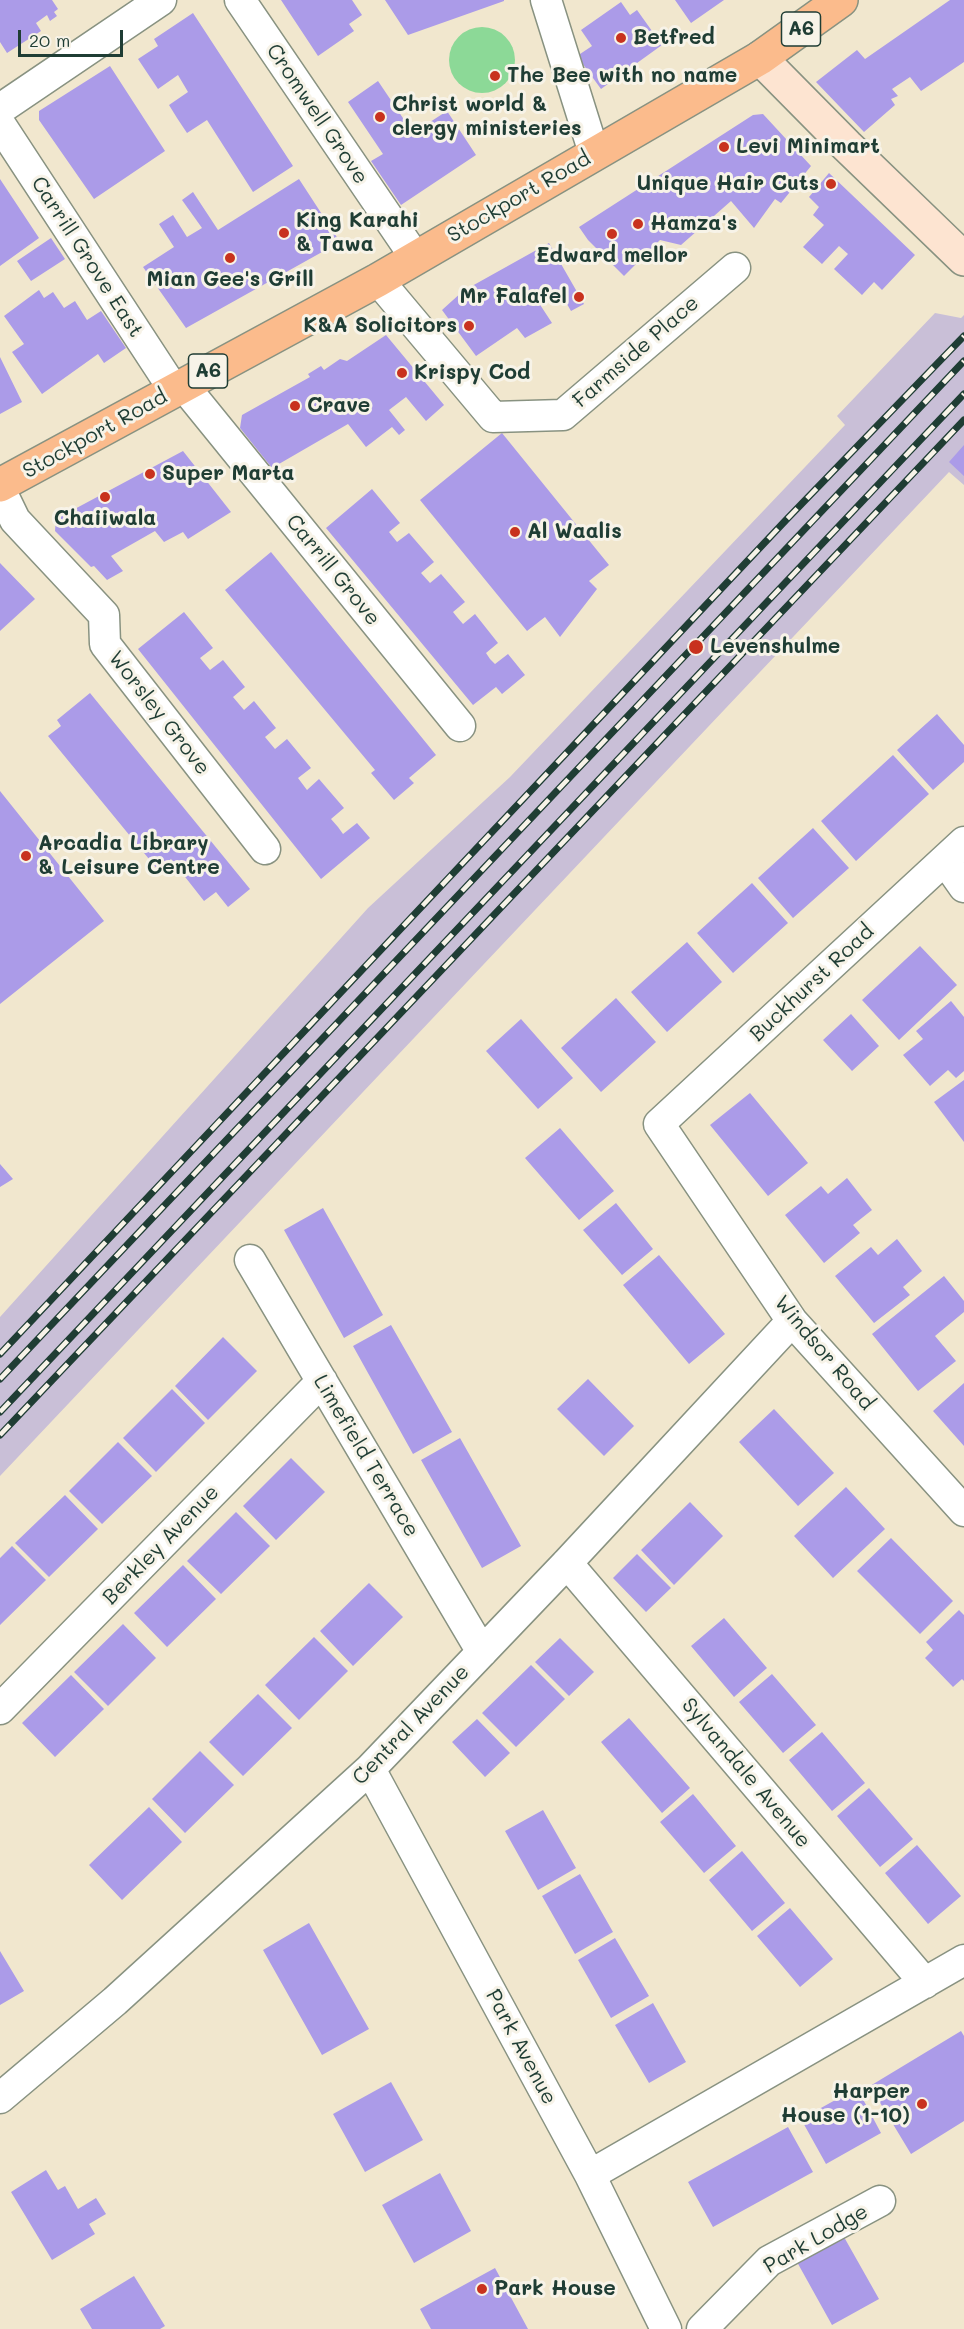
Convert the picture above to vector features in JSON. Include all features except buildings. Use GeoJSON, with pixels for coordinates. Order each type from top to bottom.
{"type":"FeatureCollection","features":[{"type":"Feature","properties":{"kind":"highway","name":"Stockport Road"},"geometry":{"type":"LineString","coordinates":[[0,487],[178,387],[378,280],[760,58],[841,0]]}},
{"type":"Feature","properties":{"kind":"main road"},"geometry":{"type":"LineString","coordinates":[[760,58],[964,259]]}},
{"type":"Feature","properties":{"kind":"street"},"geometry":{"type":"LineString","coordinates":[[0,110],[161,0]]}},
{"type":"Feature","properties":{"kind":"street","name":"Cromwell Grove"},"geometry":{"type":"LineString","coordinates":[[240,0],[415,257]]}},
{"type":"Feature","properties":{"kind":"street"},"geometry":{"type":"LineString","coordinates":[[546,0],[594,153]]}},
{"type":"Feature","properties":{"kind":"street","name":"Carrill Grove East"},"geometry":{"type":"LineString","coordinates":[[0,124],[178,387]]}},
{"type":"Feature","properties":{"kind":"street","name":"Farmside Place"},"geometry":{"type":"LineString","coordinates":[[378,280],[493,417],[506,418],[563,415],[735,268]]}},
{"type":"Feature","properties":{"kind":"street","name":"Carrill Grove"},"geometry":{"type":"LineString","coordinates":[[178,387],[460,726]]}},
{"type":"Feature","properties":{"kind":"street","name":"Worsley Grove"},"geometry":{"type":"LineString","coordinates":[[0,487],[15,520],[104,615],[105,644],[265,849]]}},
{"type":"Feature","properties":{"kind":"street"},"geometry":{"type":"LineString","coordinates":[[955,851],[964,887]]}},
{"type":"Feature","properties":{"kind":"street","name":"Buckhurst Road"},"geometry":{"type":"LineString","coordinates":[[659,1124],[955,851]]}},
{"type":"Feature","properties":{"kind":"street","name":"Windsor Road"},"geometry":{"type":"LineString","coordinates":[[659,1124],[792,1321],[964,1511]]}},
{"type":"Feature","properties":{"kind":"street","name":"Limefield Terrace"},"geometry":{"type":"LineString","coordinates":[[250,1260],[482,1652]]}},
{"type":"Feature","properties":{"kind":"street","name":"Central Avenue"},"geometry":{"type":"LineString","coordinates":[[0,2098],[115,2001],[370,1768],[567,1563],[792,1321]]}},
{"type":"Feature","properties":{"kind":"street","name":"Berkley Avenue"},"geometry":{"type":"LineString","coordinates":[[0,1709],[322,1381]]}},
{"type":"Feature","properties":{"kind":"street","name":"Sylvandale Avenue"},"geometry":{"type":"LineString","coordinates":[[567,1563],[925,1983]]}},
{"type":"Feature","properties":{"kind":"street","name":"Park Avenue"},"geometry":{"type":"LineString","coordinates":[[370,1768],[590,2175],[666,2329]]}},
{"type":"Feature","properties":{"kind":"street"},"geometry":{"type":"LineString","coordinates":[[590,2175],[964,1960]]}},
{"type":"Feature","properties":{"kind":"street","name":"Park Lodge"},"geometry":{"type":"LineString","coordinates":[[702,2329],[769,2261],[880,2201]]}},
{"type":"Feature","properties":{"kind":"shaded area"},"geometry":{"type":"Polygon","coordinates":[[[935,313],[961,318],[964,315],[964,485],[949,472],[0,1476],[0,1317],[368,908],[510,777],[845,425],[837,416],[935,313]]]}},
{"type":"Feature","properties":{"kind":"green space"},"geometry":{"type":"Polygon","coordinates":[[[482,27],[495,29],[505,37],[513,47],[515,60],[513,73],[505,83],[495,91],[482,93],[469,91],[459,83],[451,73],[449,60],[451,47],[459,37],[469,29],[482,27]]]}},
{"type":"Feature","properties":{"kind":"railway"},"geometry":{"type":"LineString","coordinates":[[0,1354],[786,520],[964,336]]}},
{"type":"Feature","properties":{"kind":"railway"},"geometry":{"type":"LineString","coordinates":[[0,1379],[964,361]]}},
{"type":"Feature","properties":{"kind":"railway"},"geometry":{"type":"LineString","coordinates":[[0,1412],[964,394]]}},
{"type":"Feature","properties":{"kind":"railway"},"geometry":{"type":"LineString","coordinates":[[0,1435],[964,420]]}},
{"type":"Feature","properties":{"kind":"place","name":"Betfred"},"geometry":{"type":"Point","coordinates":[621,38]}},
{"type":"Feature","properties":{"kind":"place","name":"The Bee with no name"},"geometry":{"type":"Point","coordinates":[495,76]}},
{"type":"Feature","properties":{"kind":"place","name":"Christ world & clergy ministeries"},"geometry":{"type":"Point","coordinates":[380,117]}},
{"type":"Feature","properties":{"kind":"place","name":"Levi Minimart"},"geometry":{"type":"Point","coordinates":[724,147]}},
{"type":"Feature","properties":{"kind":"place","name":"Unique Hair Cuts"},"geometry":{"type":"Point","coordinates":[831,184]}},
{"type":"Feature","properties":{"kind":"place","name":"Hamza's"},"geometry":{"type":"Point","coordinates":[638,224]}},
{"type":"Feature","properties":{"kind":"place","name":"King Karahi & Tawa"},"geometry":{"type":"Point","coordinates":[284,233]}},
{"type":"Feature","properties":{"kind":"place","name":"Edward mellor"},"geometry":{"type":"Point","coordinates":[612,234]}},
{"type":"Feature","properties":{"kind":"place","name":"Mian Gee's Grill"},"geometry":{"type":"Point","coordinates":[230,258]}},
{"type":"Feature","properties":{"kind":"place","name":"Mr Falafel"},"geometry":{"type":"Point","coordinates":[579,297]}},
{"type":"Feature","properties":{"kind":"place","name":"K&A Solicitors"},"geometry":{"type":"Point","coordinates":[469,326]}},
{"type":"Feature","properties":{"kind":"place","name":"Krispy Cod"},"geometry":{"type":"Point","coordinates":[402,373]}},
{"type":"Feature","properties":{"kind":"place","name":"Crave"},"geometry":{"type":"Point","coordinates":[295,406]}},
{"type":"Feature","properties":{"kind":"place","name":"Super Marta"},"geometry":{"type":"Point","coordinates":[150,474]}},
{"type":"Feature","properties":{"kind":"place","name":"Chaiiwala"},"geometry":{"type":"Point","coordinates":[105,497]}},
{"type":"Feature","properties":{"kind":"place","name":"Al Waalis"},"geometry":{"type":"Point","coordinates":[515,532]}},
{"type":"Feature","properties":{"kind":"place","name":"Levenshulme"},"geometry":{"type":"Point","coordinates":[696,647]}},
{"type":"Feature","properties":{"kind":"place","name":"Arcadia Library & Leisure Centre"},"geometry":{"type":"Point","coordinates":[26,856]}},
{"type":"Feature","properties":{"kind":"place","name":"Harper House (1-10)"},"geometry":{"type":"Point","coordinates":[922,2104]}},
{"type":"Feature","properties":{"kind":"place","name":"Park House"},"geometry":{"type":"Point","coordinates":[482,2289]}}]}
